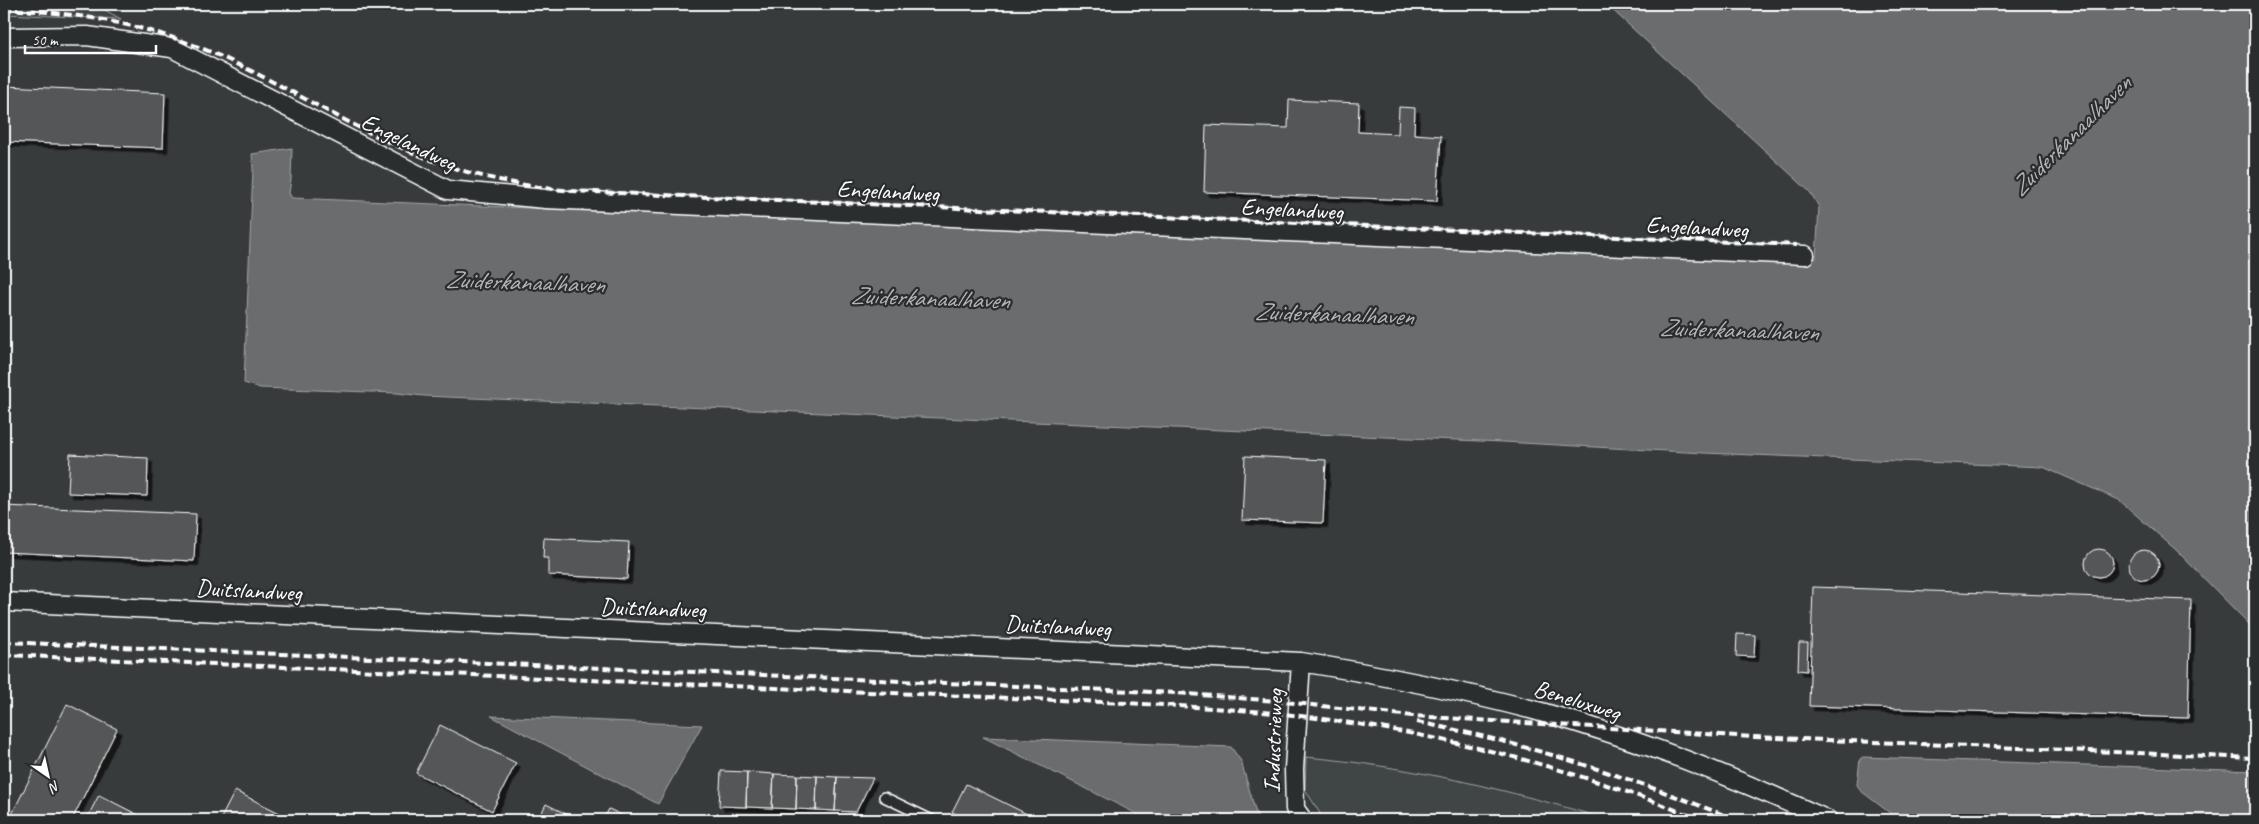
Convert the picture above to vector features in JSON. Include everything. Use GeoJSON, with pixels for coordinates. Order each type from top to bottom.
{"type":"FeatureCollection","features":[{"type":"Feature","properties":{"kind":"street","name":"Engelandweg"},"geometry":{"type":"LineString","coordinates":[[4,37],[86,36],[172,48],[448,190],[546,199],[1805,255]]}},
{"type":"Feature","properties":{"kind":"street","name":"Duitslandweg"},"geometry":{"type":"LineString","coordinates":[[4,602],[1301,662]]}},
{"type":"Feature","properties":{"kind":"street","name":"Industrieweg"},"geometry":{"type":"LineString","coordinates":[[1301,662],[1294,769],[1295,809],[1304,820]]}},
{"type":"Feature","properties":{"kind":"street","name":"Beneluxweg"},"geometry":{"type":"LineString","coordinates":[[1301,662],[1389,677],[1482,698],[1591,727],[1701,766],[1828,820]]}},
{"type":"Feature","properties":{"kind":"lane"},"geometry":{"type":"LineString","coordinates":[[884,797],[932,820]]}},
{"type":"Feature","properties":{"kind":"shaded area"},"geometry":{"type":"Polygon","coordinates":[[[4,4],[2052,4],[2255,78],[2255,820],[4,820],[4,4]]]}},
{"type":"Feature","properties":{"kind":"shaded area"},"geometry":{"type":"Polygon","coordinates":[[[4,4],[94,4],[121,19],[4,14],[4,4]]]}},
{"type":"Feature","properties":{"kind":"shaded area"},"geometry":{"type":"Polygon","coordinates":[[[1306,757],[1383,766],[1421,773],[1497,789],[1609,820],[1324,820],[1305,789],[1306,757]]]}},
{"type":"Feature","properties":{"kind":"water","name":"Zuiderkanaalhaven"},"geometry":{"type":"Polygon","coordinates":[[[1606,4],[2255,4],[2255,630],[2176,550],[2119,500],[2043,467],[424,396],[397,393],[260,388],[244,383],[253,169],[252,154],[292,148],[289,193],[292,198],[1811,262],[1816,258],[1819,207],[1810,192],[1606,4]]]}},
{"type":"Feature","properties":{"kind":"water"},"geometry":{"type":"Polygon","coordinates":[[[491,716],[702,725],[658,804],[491,716]]]}},
{"type":"Feature","properties":{"kind":"water"},"geometry":{"type":"Polygon","coordinates":[[[983,737],[1231,747],[1241,761],[1258,820],[1149,820],[983,737]]]}},
{"type":"Feature","properties":{"kind":"water"},"geometry":{"type":"Polygon","coordinates":[[[1863,757],[2255,771],[2255,820],[1899,820],[1861,791],[1857,785],[1860,759],[1863,757]]]}},
{"type":"Feature","properties":{"kind":"building"},"geometry":{"type":"Polygon","coordinates":[[[4,86],[165,93],[163,148],[4,142],[4,86]]]}},
{"type":"Feature","properties":{"kind":"building"},"geometry":{"type":"Polygon","coordinates":[[[1289,100],[1359,103],[1358,132],[1398,134],[1399,107],[1415,108],[1414,134],[1441,136],[1437,201],[1204,192],[1206,125],[1288,128],[1289,100]]]}},
{"type":"Feature","properties":{"kind":"building"},"geometry":{"type":"Polygon","coordinates":[[[70,454],[148,458],[147,496],[68,493],[70,454]]]}},
{"type":"Feature","properties":{"kind":"building"},"geometry":{"type":"Polygon","coordinates":[[[1245,456],[1326,460],[1323,523],[1242,520],[1245,456]]]}},
{"type":"Feature","properties":{"kind":"building"},"geometry":{"type":"Polygon","coordinates":[[[4,506],[196,514],[194,561],[4,552],[4,506]]]}},
{"type":"Feature","properties":{"kind":"building"},"geometry":{"type":"Polygon","coordinates":[[[544,538],[629,542],[627,579],[548,575],[548,558],[543,558],[544,538]]]}},
{"type":"Feature","properties":{"kind":"building"},"geometry":{"type":"Polygon","coordinates":[[[2099,549],[2109,553],[2113,563],[2109,573],[2099,577],[2089,573],[2085,563],[2089,553],[2099,549]]]}},
{"type":"Feature","properties":{"kind":"building"},"geometry":{"type":"Polygon","coordinates":[[[2144,550],[2150,551],[2158,559],[2158,571],[2150,579],[2144,580],[2138,579],[2130,571],[2129,565],[2130,559],[2138,551],[2144,550]]]}},
{"type":"Feature","properties":{"kind":"building"},"geometry":{"type":"Polygon","coordinates":[[[1813,587],[2191,600],[2188,718],[1809,706],[1813,587]]]}},
{"type":"Feature","properties":{"kind":"building"},"geometry":{"type":"Polygon","coordinates":[[[1737,634],[1755,635],[1754,657],[1736,656],[1737,634]]]}},
{"type":"Feature","properties":{"kind":"building"},"geometry":{"type":"Polygon","coordinates":[[[1799,643],[1808,643],[1807,671],[1798,670],[1799,643]]]}},
{"type":"Feature","properties":{"kind":"building"},"geometry":{"type":"Polygon","coordinates":[[[67,704],[117,729],[72,820],[9,820],[67,704]]]}},
{"type":"Feature","properties":{"kind":"building"},"geometry":{"type":"Polygon","coordinates":[[[440,725],[516,763],[492,811],[416,773],[440,725]]]}},
{"type":"Feature","properties":{"kind":"building"},"geometry":{"type":"Polygon","coordinates":[[[721,771],[747,772],[746,807],[719,806],[721,771]]]}},
{"type":"Feature","properties":{"kind":"building"},"geometry":{"type":"Polygon","coordinates":[[[747,772],[774,774],[772,808],[746,807],[747,772]]]}},
{"type":"Feature","properties":{"kind":"building"},"geometry":{"type":"Polygon","coordinates":[[[774,774],[797,775],[796,809],[772,808],[774,774]]]}},
{"type":"Feature","properties":{"kind":"building"},"geometry":{"type":"Polygon","coordinates":[[[797,775],[817,776],[816,810],[796,809],[797,775]]]}},
{"type":"Feature","properties":{"kind":"building"},"geometry":{"type":"Polygon","coordinates":[[[817,776],[837,777],[835,811],[816,810],[817,776]]]}},
{"type":"Feature","properties":{"kind":"building"},"geometry":{"type":"Polygon","coordinates":[[[837,777],[873,778],[856,812],[835,811],[837,777]]]}},
{"type":"Feature","properties":{"kind":"building"},"geometry":{"type":"Polygon","coordinates":[[[966,784],[1037,820],[968,820],[952,812],[966,784]]]}},
{"type":"Feature","properties":{"kind":"building"},"geometry":{"type":"Polygon","coordinates":[[[235,791],[294,820],[220,820],[235,791]]]}},
{"type":"Feature","properties":{"kind":"building"},"geometry":{"type":"Polygon","coordinates":[[[99,795],[148,820],[86,820],[99,795]]]}},
{"type":"Feature","properties":{"kind":"building"},"geometry":{"type":"Polygon","coordinates":[[[546,804],[578,820],[538,820],[546,804]]]}},
{"type":"Feature","properties":{"kind":"building"},"geometry":{"type":"Polygon","coordinates":[[[609,809],[632,820],[603,820],[609,809]]]}},
{"type":"Feature","properties":{"kind":"railway"},"geometry":{"type":"LineString","coordinates":[[4,9],[29,10],[102,20],[173,38],[225,58],[364,130],[421,156],[477,175],[553,189],[1797,245]]}},
{"type":"Feature","properties":{"kind":"railway"},"geometry":{"type":"LineString","coordinates":[[4,642],[1176,693],[1276,701],[1412,716],[1755,737],[2255,758]]}},
{"type":"Feature","properties":{"kind":"railway"},"geometry":{"type":"LineString","coordinates":[[4,655],[1127,703],[1229,709],[1378,727],[1519,758],[1611,786],[1700,820]]}},
{"type":"Feature","properties":{"kind":"railway"},"geometry":{"type":"LineString","coordinates":[[1417,722],[1498,740],[1579,763],[1658,790],[1736,820]]}}]}
